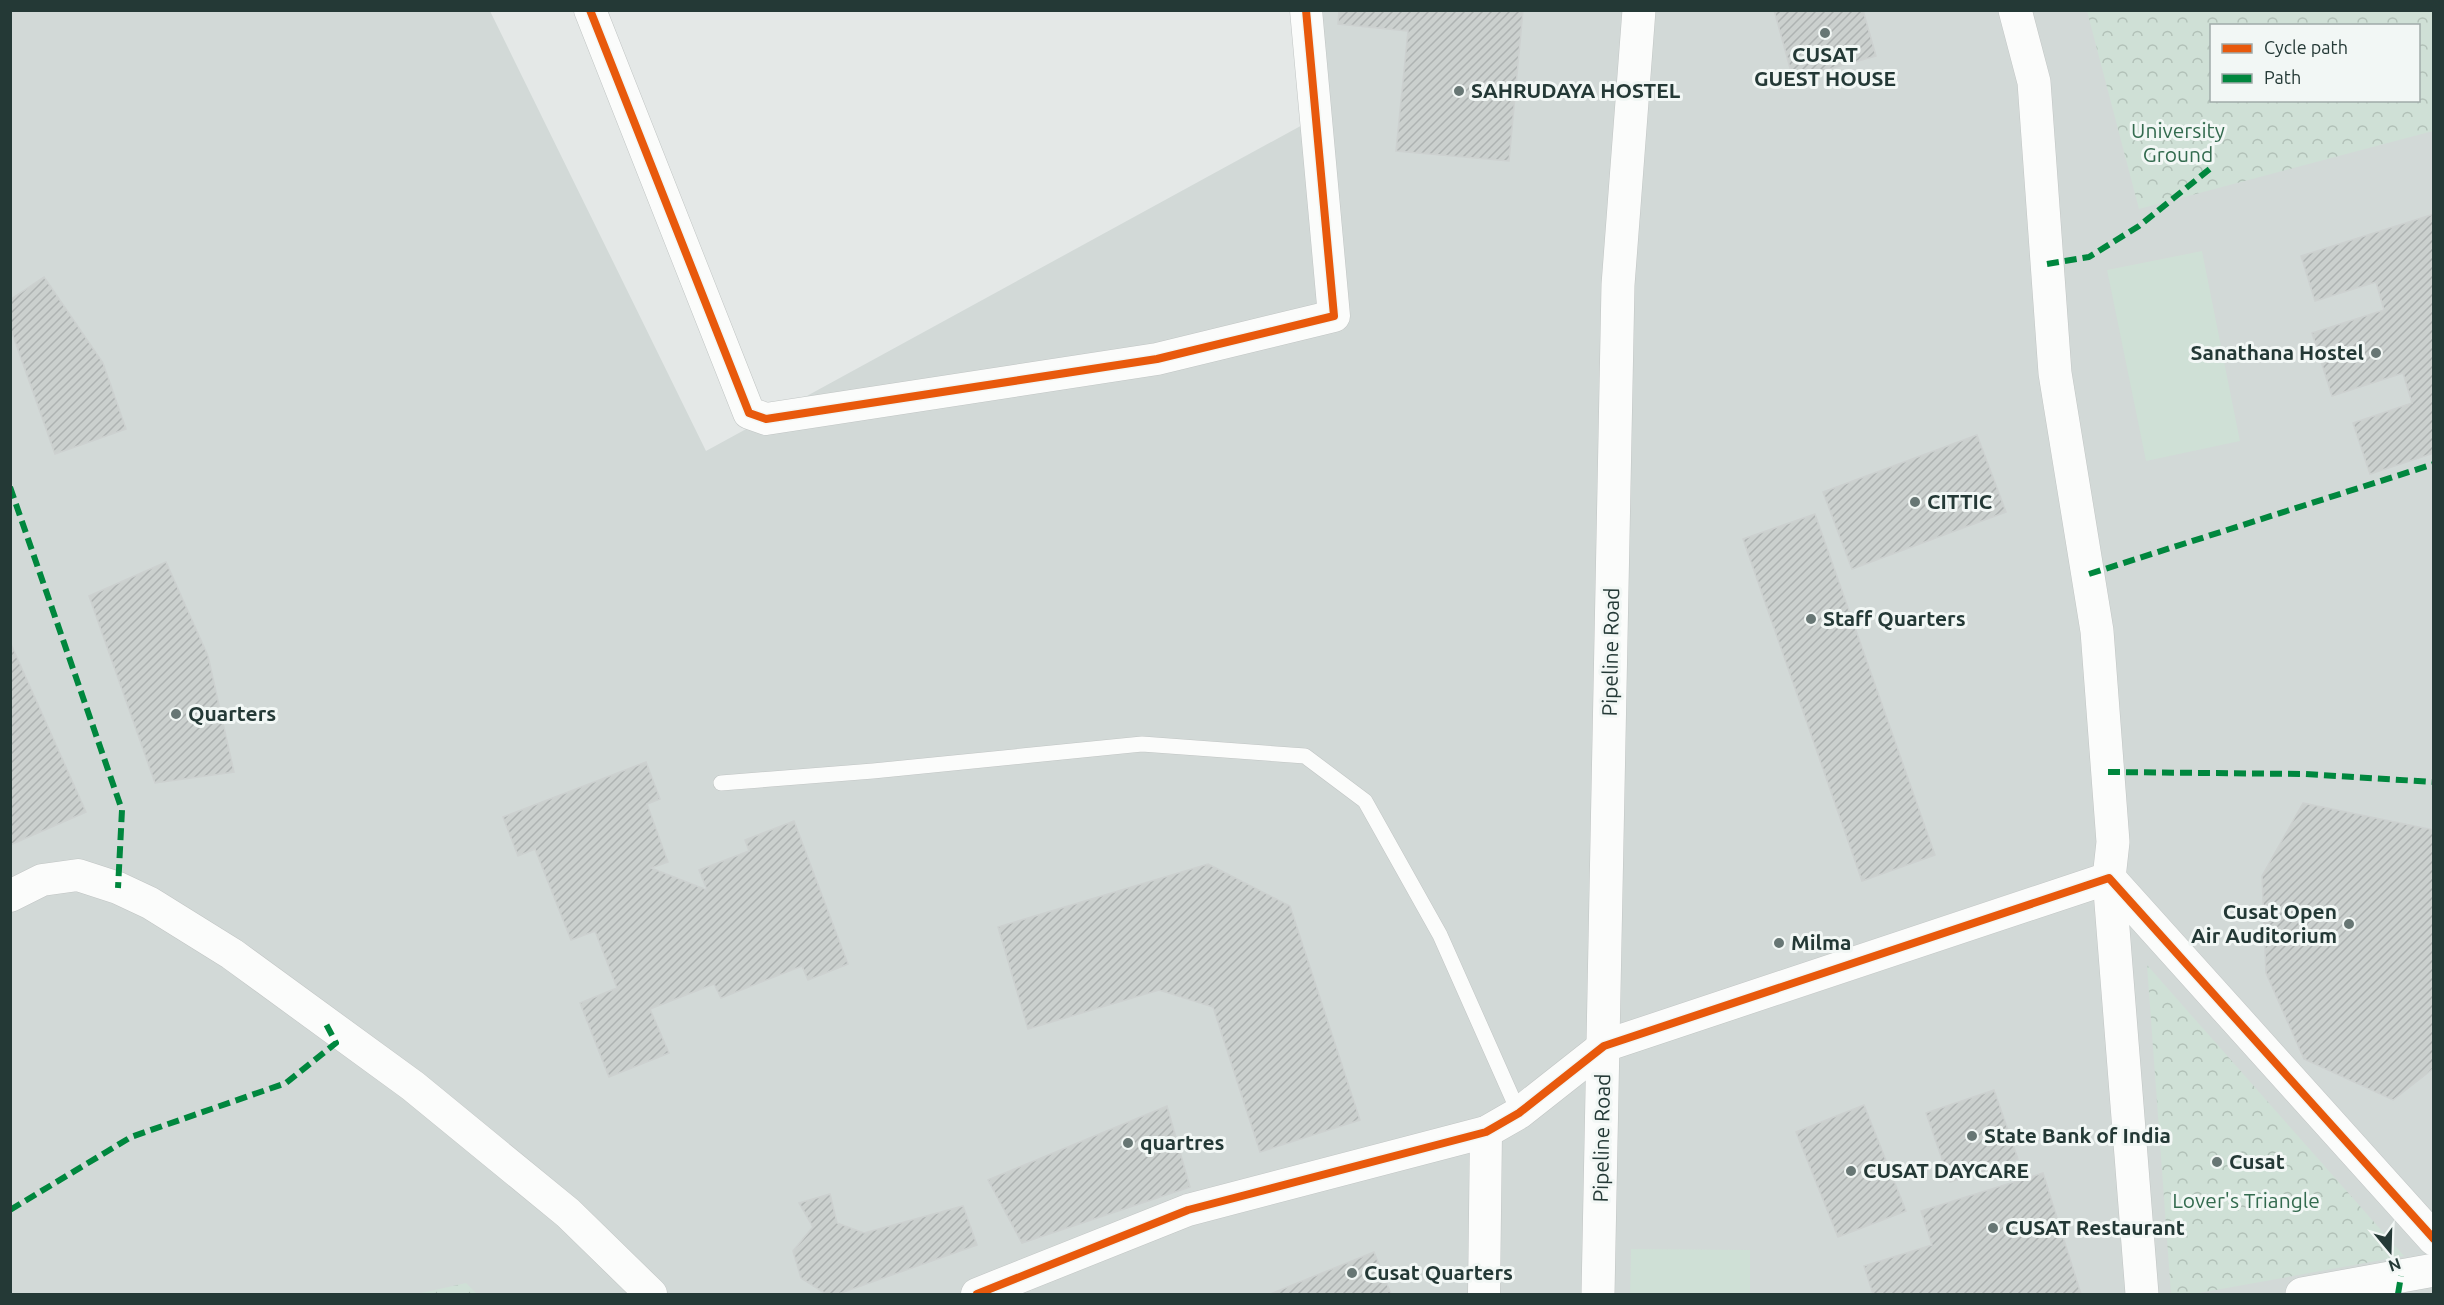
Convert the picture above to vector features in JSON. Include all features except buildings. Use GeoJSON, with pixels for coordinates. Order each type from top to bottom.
{"type":"FeatureCollection","features":[{"type":"Feature","properties":{"kind":"street"},"geometry":{"type":"LineString","coordinates":[[590,10],[749,413],[766,419],[1157,359],[1334,316],[1306,10]]}},
{"type":"Feature","properties":{"kind":"street","name":"Pipeline Road"},"geometry":{"type":"LineString","coordinates":[[1598,1294],[1618,285],[1639,10]]}},
{"type":"Feature","properties":{"kind":"street"},"geometry":{"type":"LineString","coordinates":[[2015,10],[2034,82],[2055,373],[2097,631],[2113,842],[2109,878],[2142,1294]]}},
{"type":"Feature","properties":{"kind":"street"},"geometry":{"type":"LineString","coordinates":[[10,896],[42,879],[78,875],[118,888],[150,903],[223,948],[413,1086],[568,1213],[651,1294]]}},
{"type":"Feature","properties":{"kind":"street"},"geometry":{"type":"LineString","coordinates":[[977,1294],[1188,1210],[1486,1132],[1519,1113],[1604,1046],[2109,878]]}},
{"type":"Feature","properties":{"kind":"street"},"geometry":{"type":"LineString","coordinates":[[2109,878],[2433,1239]]}},
{"type":"Feature","properties":{"kind":"street"},"geometry":{"type":"LineString","coordinates":[[1484,1294],[1486,1132]]}},
{"type":"Feature","properties":{"kind":"street"},"geometry":{"type":"LineString","coordinates":[[2302,1294],[2433,1270]]}},
{"type":"Feature","properties":{"kind":"lane"},"geometry":{"type":"LineString","coordinates":[[721,783],[873,771],[1142,744],[1305,756],[1365,801],[1440,935],[1519,1113]]}},
{"type":"Feature","properties":{"kind":"shaded area"},"geometry":{"type":"Polygon","coordinates":[[[10,11],[490,11],[706,451],[1306,123],[1305,11],[2433,11],[2433,1294],[11,1294],[10,11]]]}},
{"type":"Feature","properties":{"kind":"green space","name":"University Ground"},"geometry":{"type":"Polygon","coordinates":[[[2087,11],[2433,11],[2433,131],[2139,209],[2087,11]]]}},
{"type":"Feature","properties":{"kind":"green space"},"geometry":{"type":"Polygon","coordinates":[[[2202,251],[2240,441],[2146,461],[2107,270],[2202,251]]]}},
{"type":"Feature","properties":{"kind":"green space","name":"Lover's Triangle"},"geometry":{"type":"Polygon","coordinates":[[[2147,965],[2404,1256],[2193,1294],[2171,1294],[2147,965]]]}},
{"type":"Feature","properties":{"kind":"green space"},"geometry":{"type":"Polygon","coordinates":[[[1631,1249],[1750,1250],[1750,1294],[1630,1294],[1631,1249]]]}},
{"type":"Feature","properties":{"kind":"green space"},"geometry":{"type":"Polygon","coordinates":[[[466,1283],[477,1294],[417,1294],[466,1283]]]}},
{"type":"Feature","properties":{"kind":"marked path"},"geometry":{"type":"LineString","coordinates":[[2047,264],[2089,257],[2139,226],[2211,168]]}},
{"type":"Feature","properties":{"kind":"marked path"},"geometry":{"type":"LineString","coordinates":[[2089,574],[2434,464]]}},
{"type":"Feature","properties":{"kind":"marked path"},"geometry":{"type":"LineString","coordinates":[[10,487],[122,810],[118,888]]}},
{"type":"Feature","properties":{"kind":"marked path"},"geometry":{"type":"LineString","coordinates":[[2108,772],[2305,774],[2434,782]]}},
{"type":"Feature","properties":{"kind":"marked path"},"geometry":{"type":"LineString","coordinates":[[10,1210],[131,1137],[286,1083],[336,1043],[325,1022]]}},
{"type":"Feature","properties":{"kind":"marked path"},"geometry":{"type":"LineString","coordinates":[[2398,1294],[2401,1276]]}},
{"type":"Feature","properties":{"kind":"cycle path"},"geometry":{"type":"LineString","coordinates":[[590,10],[749,413],[766,419],[1157,359],[1334,316],[1306,10]]}},
{"type":"Feature","properties":{"kind":"cycle path"},"geometry":{"type":"LineString","coordinates":[[977,1294],[1188,1210],[1486,1132],[1519,1113],[1604,1046],[2109,878],[2434,1239]]}},
{"type":"Feature","properties":{"kind":"place","name":"CUSAT GUEST HOUSE"},"geometry":{"type":"Point","coordinates":[1825,33]}},
{"type":"Feature","properties":{"kind":"place","name":"SAHRUDAYA HOSTEL"},"geometry":{"type":"Point","coordinates":[1459,91]}},
{"type":"Feature","properties":{"kind":"place","name":"Sanathana Hostel"},"geometry":{"type":"Point","coordinates":[2376,353]}},
{"type":"Feature","properties":{"kind":"place","name":"CITTIC"},"geometry":{"type":"Point","coordinates":[1915,502]}},
{"type":"Feature","properties":{"kind":"place","name":"Staff Quarters"},"geometry":{"type":"Point","coordinates":[1811,619]}},
{"type":"Feature","properties":{"kind":"place","name":"Quarters"},"geometry":{"type":"Point","coordinates":[176,714]}},
{"type":"Feature","properties":{"kind":"place","name":"Cusat Open Air Auditorium"},"geometry":{"type":"Point","coordinates":[2349,924]}},
{"type":"Feature","properties":{"kind":"place","name":"Milma"},"geometry":{"type":"Point","coordinates":[1779,943]}},
{"type":"Feature","properties":{"kind":"place","name":"State Bank of India"},"geometry":{"type":"Point","coordinates":[1972,1136]}},
{"type":"Feature","properties":{"kind":"place","name":"quartres"},"geometry":{"type":"Point","coordinates":[1128,1143]}},
{"type":"Feature","properties":{"kind":"place","name":"Cusat"},"geometry":{"type":"Point","coordinates":[2217,1162]}},
{"type":"Feature","properties":{"kind":"place","name":"CUSAT DAYCARE"},"geometry":{"type":"Point","coordinates":[1851,1171]}},
{"type":"Feature","properties":{"kind":"place","name":"CUSAT Restaurant"},"geometry":{"type":"Point","coordinates":[1993,1228]}},
{"type":"Feature","properties":{"kind":"place","name":"Cusat Quarters"},"geometry":{"type":"Point","coordinates":[1352,1273]}}]}
